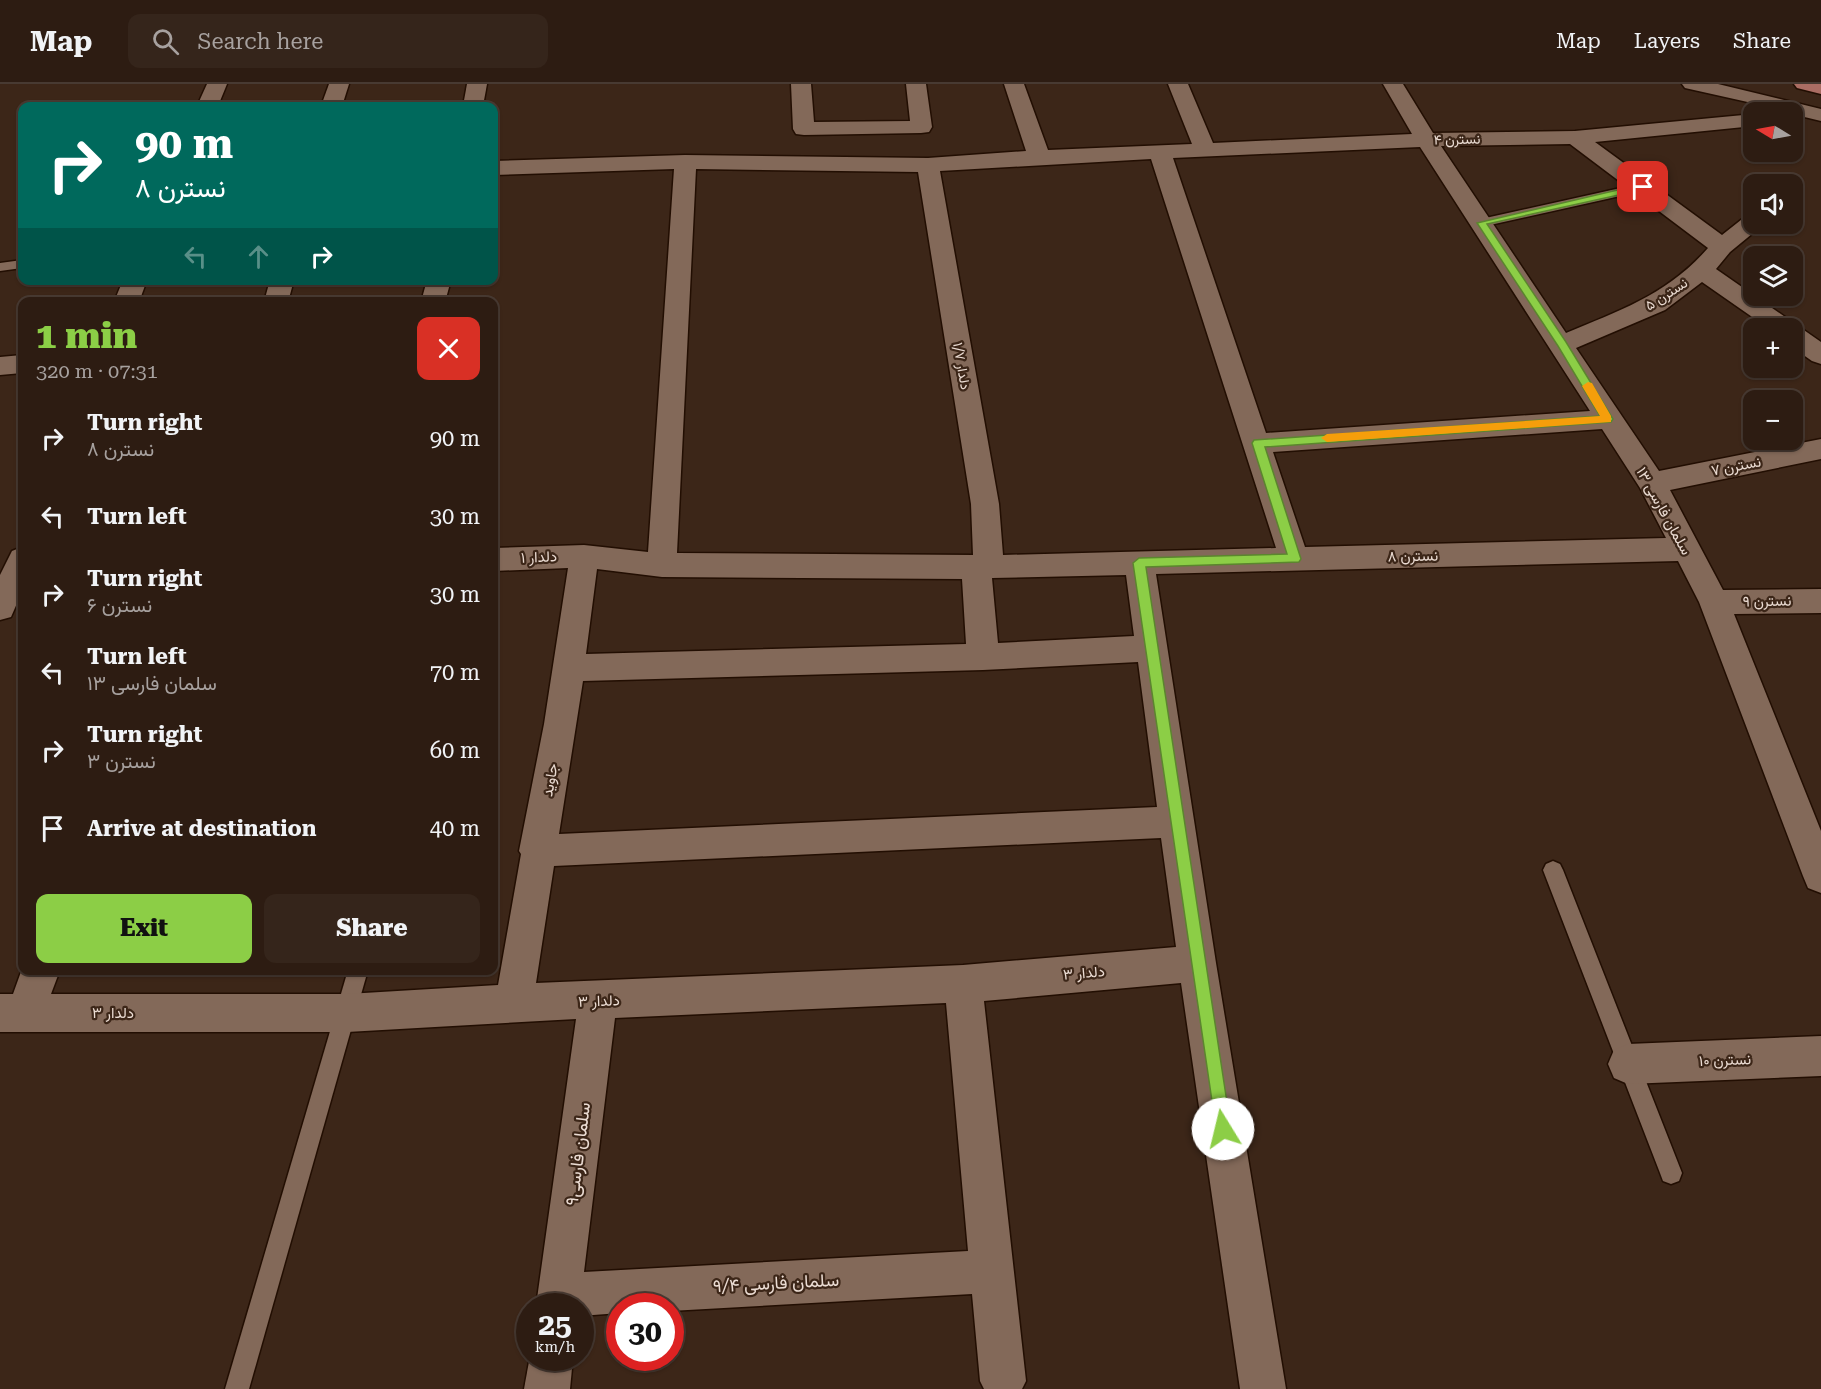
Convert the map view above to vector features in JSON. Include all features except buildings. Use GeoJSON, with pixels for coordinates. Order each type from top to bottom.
{"type":"FeatureCollection","features":[{"type":"Feature","properties":{"kind":"main road"},"geometry":{"type":"LineString","coordinates":[[1804,84],[1821,88]]}},
{"type":"Feature","properties":{"kind":"street"},"geometry":{"type":"LineString","coordinates":[[210,102],[217,84]]}},
{"type":"Feature","properties":{"kind":"street"},"geometry":{"type":"LineString","coordinates":[[333,102],[339,84]]}},
{"type":"Feature","properties":{"kind":"street"},"geometry":{"type":"LineString","coordinates":[[474,102],[477,84]]}},
{"type":"Feature","properties":{"kind":"street"},"geometry":{"type":"LineString","coordinates":[[801,84],[804,129],[921,127],[916,84]]}},
{"type":"Feature","properties":{"kind":"street"},"geometry":{"type":"LineString","coordinates":[[1014,84],[1039,156]]}},
{"type":"Feature","properties":{"kind":"street"},"geometry":{"type":"LineString","coordinates":[[1178,84],[1205,150]]}},
{"type":"Feature","properties":{"kind":"street","name":"۱۳ سلمان فارسی"},"geometry":{"type":"LineString","coordinates":[[1393,84],[1426,140],[1563,344],[1608,419],[1652,483],[1714,602],[1821,876]]}},
{"type":"Feature","properties":{"kind":"street"},"geometry":{"type":"LineString","coordinates":[[1692,84],[1819,114]]}},
{"type":"Feature","properties":{"kind":"street"},"geometry":{"type":"LineString","coordinates":[[1803,115],[1819,114]]}},
{"type":"Feature","properties":{"kind":"street","name":"نسترن ۴"},"geometry":{"type":"LineString","coordinates":[[498,168],[685,162],[928,165],[1039,156],[1426,140],[1575,137],[1743,121]]}},
{"type":"Feature","properties":{"kind":"street"},"geometry":{"type":"LineString","coordinates":[[1575,137],[1722,247]]}},
{"type":"Feature","properties":{"kind":"street"},"geometry":{"type":"LineString","coordinates":[[1160,152],[1258,443],[1294,559]]}},
{"type":"Feature","properties":{"kind":"street"},"geometry":{"type":"LineString","coordinates":[[662,565],[685,162]]}},
{"type":"Feature","properties":{"kind":"street","name":"دلدار ۱/۷"},"geometry":{"type":"LineString","coordinates":[[928,165],[985,504],[983,657]]}},
{"type":"Feature","properties":{"kind":"street","name":"نسترن ۵"},"geometry":{"type":"LineString","coordinates":[[1563,344],[1656,304],[1702,270],[1722,247],[1743,230]]}},
{"type":"Feature","properties":{"kind":"street"},"geometry":{"type":"LineString","coordinates":[[1702,270],[1770,318]]}},
{"type":"Feature","properties":{"kind":"street"},"geometry":{"type":"LineString","coordinates":[[1803,342],[1821,355]]}},
{"type":"Feature","properties":{"kind":"street"},"geometry":{"type":"LineString","coordinates":[[0,366],[18,364]]}},
{"type":"Feature","properties":{"kind":"street"},"geometry":{"type":"LineString","coordinates":[[1258,443],[1608,419]]}},
{"type":"Feature","properties":{"kind":"street","name":"نسترن ۷"},"geometry":{"type":"LineString","coordinates":[[1652,483],[1821,448]]}},
{"type":"Feature","properties":{"kind":"street","name":"نسترن ۸"},"geometry":{"type":"LineString","coordinates":[[983,567],[1686,549]]}},
{"type":"Feature","properties":{"kind":"street","name":"دلدار ۱"},"geometry":{"type":"LineString","coordinates":[[498,559],[584,556],[662,565],[983,567]]}},
{"type":"Feature","properties":{"kind":"street","name":"جاوید"},"geometry":{"type":"LineString","coordinates":[[514,1003],[537,850],[570,668],[584,556]]}},
{"type":"Feature","properties":{"kind":"street"},"geometry":{"type":"LineString","coordinates":[[1139,563],[1197,963],[1263,1389]]}},
{"type":"Feature","properties":{"kind":"street"},"geometry":{"type":"LineString","coordinates":[[0,608],[15,573]]}},
{"type":"Feature","properties":{"kind":"street","name":"نسترن ۹"},"geometry":{"type":"LineString","coordinates":[[1714,602],[1821,601]]}},
{"type":"Feature","properties":{"kind":"street"},"geometry":{"type":"LineString","coordinates":[[570,668],[983,657],[1150,648]]}},
{"type":"Feature","properties":{"kind":"street"},"geometry":{"type":"LineString","coordinates":[[537,850],[1177,822]]}},
{"type":"Feature","properties":{"kind":"street","name":"دلدار ۳"},"geometry":{"type":"LineString","coordinates":[[12,1013],[347,1013],[514,1003],[963,984],[1197,963]]}},
{"type":"Feature","properties":{"kind":"street"},"geometry":{"type":"LineString","coordinates":[[12,1013],[38,975]]}},
{"type":"Feature","properties":{"kind":"street"},"geometry":{"type":"LineString","coordinates":[[963,984],[1003,1381]]}},
{"type":"Feature","properties":{"kind":"street","name":"سلمان فارسی۹"},"geometry":{"type":"LineString","coordinates":[[559,1293],[598,1001]]}},
{"type":"Feature","properties":{"kind":"street","name":"نسترن ۱۰"},"geometry":{"type":"LineString","coordinates":[[1628,1064],[1821,1056]]}},
{"type":"Feature","properties":{"kind":"street","name":"سلمان فارسی ۹/۴"},"geometry":{"type":"LineString","coordinates":[[594,1299],[992,1271]]}},
{"type":"Feature","properties":{"kind":"street"},"geometry":{"type":"LineString","coordinates":[[547,1389],[549,1371]]}},
{"type":"Feature","properties":{"kind":"lane"},"geometry":{"type":"LineString","coordinates":[[1481,223],[1643,187]]}},
{"type":"Feature","properties":{"kind":"lane"},"geometry":{"type":"LineString","coordinates":[[0,267],[18,265]]}},
{"type":"Feature","properties":{"kind":"lane"},"geometry":{"type":"LineString","coordinates":[[1552,870],[1671,1173]]}},
{"type":"Feature","properties":{"kind":"lane"},"geometry":{"type":"LineString","coordinates":[[237,1389],[347,1013],[356,975]]}},
{"type":"Feature","properties":{"kind":"slow traffic"},"geometry":{"type":"LineString","coordinates":[[1327,438],[1608,419],[1588,386]]}},
{"type":"Feature","properties":{"kind":"route"},"geometry":{"type":"LineString","coordinates":[[1223,1129],[1139,563],[1294,559],[1258,443],[1608,419],[1563,344],[1481,223],[1643,187]]}}]}
